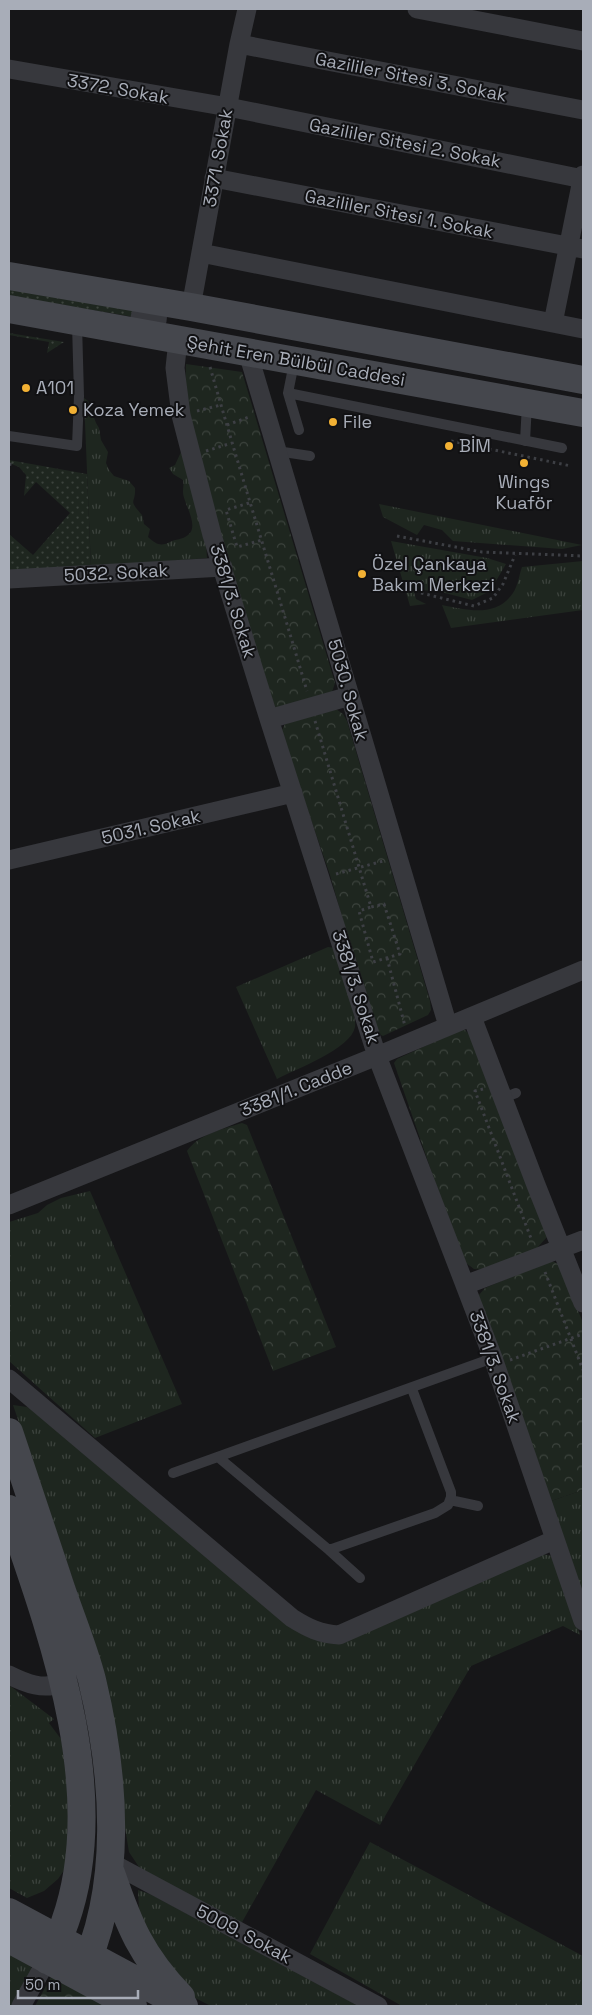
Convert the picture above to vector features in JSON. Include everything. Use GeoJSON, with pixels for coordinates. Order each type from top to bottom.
{"type":"FeatureCollection","features":[{"type":"Feature","properties":{"kind":"main road","name":"Şehit Eren Bülbül Caddesi"},"geometry":{"type":"LineString","coordinates":[[9,276],[191,307],[583,380]]}},
{"type":"Feature","properties":{"kind":"main road"},"geometry":{"type":"LineString","coordinates":[[191,307],[197,351]]}},
{"type":"Feature","properties":{"kind":"main road","name":"Şehit Eren Bülbül Caddesi"},"geometry":{"type":"LineString","coordinates":[[9,309],[76,322],[197,351],[248,353],[583,413]]}},
{"type":"Feature","properties":{"kind":"main road"},"geometry":{"type":"LineString","coordinates":[[9,1432],[92,1680],[104,1747],[111,1824],[110,1866],[101,1921],[85,1967]]}},
{"type":"Feature","properties":{"kind":"main road"},"geometry":{"type":"LineString","coordinates":[[9,1509],[29,1568],[62,1683],[74,1731],[82,1799],[81,1843],[71,1903],[52,1949]]}},
{"type":"Feature","properties":{"kind":"main road"},"geometry":{"type":"LineString","coordinates":[[110,1866],[126,1916],[144,1952],[161,1976],[191,2006]]}},
{"type":"Feature","properties":{"kind":"main road"},"geometry":{"type":"LineString","coordinates":[[9,1912],[52,1949],[85,1967],[184,2006]]}},
{"type":"Feature","properties":{"kind":"main road"},"geometry":{"type":"LineString","coordinates":[[9,1939],[52,1949]]}},
{"type":"Feature","properties":{"kind":"main road"},"geometry":{"type":"LineString","coordinates":[[85,1967],[133,2006]]}},
{"type":"Feature","properties":{"kind":"street","name":"3371. Sokak"},"geometry":{"type":"LineString","coordinates":[[191,307],[247,9]]}},
{"type":"Feature","properties":{"kind":"street"},"geometry":{"type":"LineString","coordinates":[[417,9],[583,41]]}},
{"type":"Feature","properties":{"kind":"street","name":"Gazililer Sitesi 3. Sokak"},"geometry":{"type":"LineString","coordinates":[[239,44],[583,110]]}},
{"type":"Feature","properties":{"kind":"street","name":"3372. Sokak"},"geometry":{"type":"LineString","coordinates":[[9,69],[228,107]]}},
{"type":"Feature","properties":{"kind":"street","name":"Gazililer Sitesi 2. Sokak"},"geometry":{"type":"LineString","coordinates":[[228,107],[583,177]]}},
{"type":"Feature","properties":{"kind":"street"},"geometry":{"type":"LineString","coordinates":[[553,323],[576,248],[583,177]]}},
{"type":"Feature","properties":{"kind":"street","name":"Gazililer Sitesi 1. Sokak"},"geometry":{"type":"LineString","coordinates":[[214,178],[576,248]]}},
{"type":"Feature","properties":{"kind":"street"},"geometry":{"type":"LineString","coordinates":[[201,253],[583,329]]}},
{"type":"Feature","properties":{"kind":"street","name":"3381/3. Sokak"},"geometry":{"type":"LineString","coordinates":[[197,351],[175,368],[182,415],[212,535],[269,719],[378,1056],[465,1285],[497,1360],[554,1540],[583,1621]]}},
{"type":"Feature","properties":{"kind":"street","name":"5030. Sokak"},"geometry":{"type":"LineString","coordinates":[[248,353],[448,1026]]}},
{"type":"Feature","properties":{"kind":"street","name":"5032. Sokak"},"geometry":{"type":"LineString","coordinates":[[9,579],[223,567]]}},
{"type":"Feature","properties":{"kind":"street"},"geometry":{"type":"LineString","coordinates":[[269,719],[350,696]]}},
{"type":"Feature","properties":{"kind":"street","name":"5031. Sokak"},"geometry":{"type":"LineString","coordinates":[[9,860],[293,793]]}},
{"type":"Feature","properties":{"kind":"street","name":"3381/1. Cadde"},"geometry":{"type":"LineString","coordinates":[[9,1206],[378,1056],[583,970]]}},
{"type":"Feature","properties":{"kind":"street"},"geometry":{"type":"LineString","coordinates":[[472,1017],[505,1091],[560,1247],[583,1303]]}},
{"type":"Feature","properties":{"kind":"street"},"geometry":{"type":"LineString","coordinates":[[465,1285],[560,1247],[583,1240]]}},
{"type":"Feature","properties":{"kind":"street"},"geometry":{"type":"LineString","coordinates":[[9,1379],[292,1618],[309,1629],[325,1634],[339,1635],[554,1540]]}},
{"type":"Feature","properties":{"kind":"street"},"geometry":{"type":"LineString","coordinates":[[9,1675],[36,1686],[51,1687],[62,1683]]}},
{"type":"Feature","properties":{"kind":"street","name":"5009. Sokak"},"geometry":{"type":"LineString","coordinates":[[110,1866],[378,2006]]}},
{"type":"Feature","properties":{"kind":"street"},"geometry":{"type":"LineString","coordinates":[[21,2006],[52,1949]]}},
{"type":"Feature","properties":{"kind":"lane"},"geometry":{"type":"LineString","coordinates":[[9,436],[77,446],[79,396],[76,322]]}},
{"type":"Feature","properties":{"kind":"lane"},"geometry":{"type":"LineString","coordinates":[[294,362],[288,393],[299,430]]}},
{"type":"Feature","properties":{"kind":"lane"},"geometry":{"type":"LineString","coordinates":[[288,393],[562,448]]}},
{"type":"Feature","properties":{"kind":"lane"},"geometry":{"type":"LineString","coordinates":[[525,441],[527,403]]}},
{"type":"Feature","properties":{"kind":"lane"},"geometry":{"type":"LineString","coordinates":[[278,451],[310,456]]}},
{"type":"Feature","properties":{"kind":"lane"},"geometry":{"type":"LineString","coordinates":[[173,1473],[412,1388],[497,1360]]}},
{"type":"Feature","properties":{"kind":"lane"},"geometry":{"type":"LineString","coordinates":[[329,1550],[435,1513],[444,1508],[450,1500],[451,1492],[445,1472],[412,1388]]}},
{"type":"Feature","properties":{"kind":"lane"},"geometry":{"type":"LineString","coordinates":[[218,1456],[360,1578]]}},
{"type":"Feature","properties":{"kind":"lane"},"geometry":{"type":"LineString","coordinates":[[450,1500],[478,1506]]}},
{"type":"Feature","properties":{"kind":"path"},"geometry":{"type":"LineString","coordinates":[[197,351],[221,405],[371,907]]}},
{"type":"Feature","properties":{"kind":"path"},"geometry":{"type":"LineString","coordinates":[[182,415],[221,405]]}},
{"type":"Feature","properties":{"kind":"path"},"geometry":{"type":"LineString","coordinates":[[227,426],[265,410]]}},
{"type":"Feature","properties":{"kind":"path"},"geometry":{"type":"LineString","coordinates":[[192,456],[232,443]]}},
{"type":"Feature","properties":{"kind":"path"},"geometry":{"type":"LineString","coordinates":[[9,464],[14,465]]}},
{"type":"Feature","properties":{"kind":"path"},"geometry":{"type":"LineString","coordinates":[[249,503],[226,510],[237,547],[262,540]]}},
{"type":"Feature","properties":{"kind":"path"},"geometry":{"type":"LineString","coordinates":[[396,536],[482,552],[515,555],[583,556]]}},
{"type":"Feature","properties":{"kind":"path"},"geometry":{"type":"LineString","coordinates":[[421,593],[474,606],[493,598],[504,584],[515,555]]}},
{"type":"Feature","properties":{"kind":"path"},"geometry":{"type":"LineString","coordinates":[[321,878],[398,857]]}},
{"type":"Feature","properties":{"kind":"path"},"geometry":{"type":"LineString","coordinates":[[384,904],[400,954],[374,962],[359,911],[371,907],[384,904]]}},
{"type":"Feature","properties":{"kind":"path"},"geometry":{"type":"LineString","coordinates":[[387,958],[405,1026]]}},
{"type":"Feature","properties":{"kind":"path"},"geometry":{"type":"LineString","coordinates":[[505,1091],[475,1091],[583,1370]]}},
{"type":"Feature","properties":{"kind":"path"},"geometry":{"type":"LineString","coordinates":[[497,1360],[583,1334]]}},
{"type":"Feature","properties":{"kind":"green space"},"geometry":{"type":"Polygon","coordinates":[[[9,287],[142,309],[140,318],[9,296],[9,287]]]}},
{"type":"Feature","properties":{"kind":"green space"},"geometry":{"type":"Polygon","coordinates":[[[9,333],[64,342],[47,353],[49,342],[9,335],[9,333]]]}},
{"type":"Feature","properties":{"kind":"green space"},"geometry":{"type":"Polygon","coordinates":[[[186,364],[242,372],[335,683],[332,692],[276,711],[218,536],[185,395],[186,364]]]}},
{"type":"Feature","properties":{"kind":"green space"},"geometry":{"type":"Polygon","coordinates":[[[84,398],[88,401],[99,428],[101,440],[108,452],[106,463],[109,470],[114,476],[129,481],[135,488],[133,503],[142,515],[144,524],[150,529],[148,537],[159,544],[184,538],[192,529],[191,518],[183,492],[183,480],[173,474],[169,468],[175,465],[181,452],[206,543],[207,558],[91,568],[84,398]]]}},
{"type":"Feature","properties":{"kind":"green space"},"geometry":{"type":"Polygon","coordinates":[[[9,460],[87,474],[91,568],[9,573],[9,534],[33,555],[70,513],[36,482],[24,496],[26,475],[19,467],[9,463],[9,460]]]}},
{"type":"Feature","properties":{"kind":"green space"},"geometry":{"type":"Polygon","coordinates":[[[379,504],[582,545],[562,549],[453,541],[442,530],[424,525],[417,535],[383,517],[379,504]]]}},
{"type":"Feature","properties":{"kind":"green space"},"geometry":{"type":"Polygon","coordinates":[[[391,541],[487,558],[506,564],[490,591],[472,600],[441,592],[413,589],[416,599],[426,604],[410,606],[391,541]]]}},
{"type":"Feature","properties":{"kind":"green space"},"geometry":{"type":"Polygon","coordinates":[[[583,561],[583,610],[451,628],[442,605],[471,610],[490,609],[506,601],[513,593],[522,567],[583,561]]]}},
{"type":"Feature","properties":{"kind":"green space"},"geometry":{"type":"Polygon","coordinates":[[[336,709],[343,714],[347,721],[430,1001],[431,1010],[428,1015],[383,1036],[375,1032],[330,875],[281,732],[285,724],[336,709]]]}},
{"type":"Feature","properties":{"kind":"green space"},"geometry":{"type":"Polygon","coordinates":[[[328,947],[335,948],[351,1001],[355,1027],[344,1043],[322,1058],[277,1079],[236,987],[328,947]]]}},
{"type":"Feature","properties":{"kind":"green space"},"geometry":{"type":"Polygon","coordinates":[[[460,1030],[465,1030],[469,1034],[484,1067],[546,1229],[547,1237],[536,1249],[486,1270],[474,1269],[462,1260],[394,1063],[397,1059],[460,1030]]]}},
{"type":"Feature","properties":{"kind":"green space"},"geometry":{"type":"Polygon","coordinates":[[[242,1123],[247,1125],[336,1347],[273,1371],[187,1151],[205,1136],[242,1123]]]}},
{"type":"Feature","properties":{"kind":"green space"},"geometry":{"type":"Polygon","coordinates":[[[90,1191],[182,1404],[95,1438],[9,1361],[9,1222],[38,1213],[47,1205],[61,1198],[90,1191]]]}},
{"type":"Feature","properties":{"kind":"green space"},"geometry":{"type":"Polygon","coordinates":[[[547,1262],[554,1262],[560,1265],[583,1323],[583,1490],[551,1501],[478,1296],[485,1288],[547,1262]]]}},
{"type":"Feature","properties":{"kind":"green space"},"geometry":{"type":"Polygon","coordinates":[[[13,1405],[27,1407],[43,1415],[311,1637],[542,1554],[552,1556],[559,1565],[580,1635],[563,1626],[471,1666],[380,1825],[316,1790],[241,1924],[143,1873],[129,1852],[100,1677],[76,1589],[13,1405]]]}},
{"type":"Feature","properties":{"kind":"green space"},"geometry":{"type":"Polygon","coordinates":[[[583,1490],[583,1604],[551,1501],[583,1490]]]}},
{"type":"Feature","properties":{"kind":"green space"},"geometry":{"type":"Polygon","coordinates":[[[9,1685],[54,1719],[49,1723],[61,1739],[70,1794],[67,1866],[58,1879],[44,1891],[27,1898],[9,1888],[9,1685]]]}},
{"type":"Feature","properties":{"kind":"green space"},"geometry":{"type":"Polygon","coordinates":[[[370,1842],[583,1956],[583,2006],[402,2006],[310,1954],[370,1842]]]}},
{"type":"Feature","properties":{"kind":"green space"},"geometry":{"type":"Polygon","coordinates":[[[138,1890],[150,1894],[359,2006],[211,2006],[195,1998],[153,1941],[139,1911],[138,1890]]]}},
{"type":"Feature","properties":{"kind":"green space"},"geometry":{"type":"Polygon","coordinates":[[[9,1954],[30,1965],[33,1971],[12,2006],[9,2006],[9,1954]]]}},
{"type":"Feature","properties":{"kind":"green space"},"geometry":{"type":"Polygon","coordinates":[[[52,1975],[110,2006],[35,2006],[52,1975]]]}},
{"type":"Feature","properties":{"kind":"place","name":"A101"},"geometry":{"type":"Point","coordinates":[26,388]}},
{"type":"Feature","properties":{"kind":"place","name":"Koza Yemek"},"geometry":{"type":"Point","coordinates":[73,410]}},
{"type":"Feature","properties":{"kind":"place","name":"File"},"geometry":{"type":"Point","coordinates":[333,422]}},
{"type":"Feature","properties":{"kind":"place","name":"BİM"},"geometry":{"type":"Point","coordinates":[449,446]}},
{"type":"Feature","properties":{"kind":"place","name":"Wings Kuaför"},"geometry":{"type":"Point","coordinates":[524,463]}},
{"type":"Feature","properties":{"kind":"place","name":"Özel Çankaya Bakım Merkezi"},"geometry":{"type":"Point","coordinates":[362,574]}}]}
